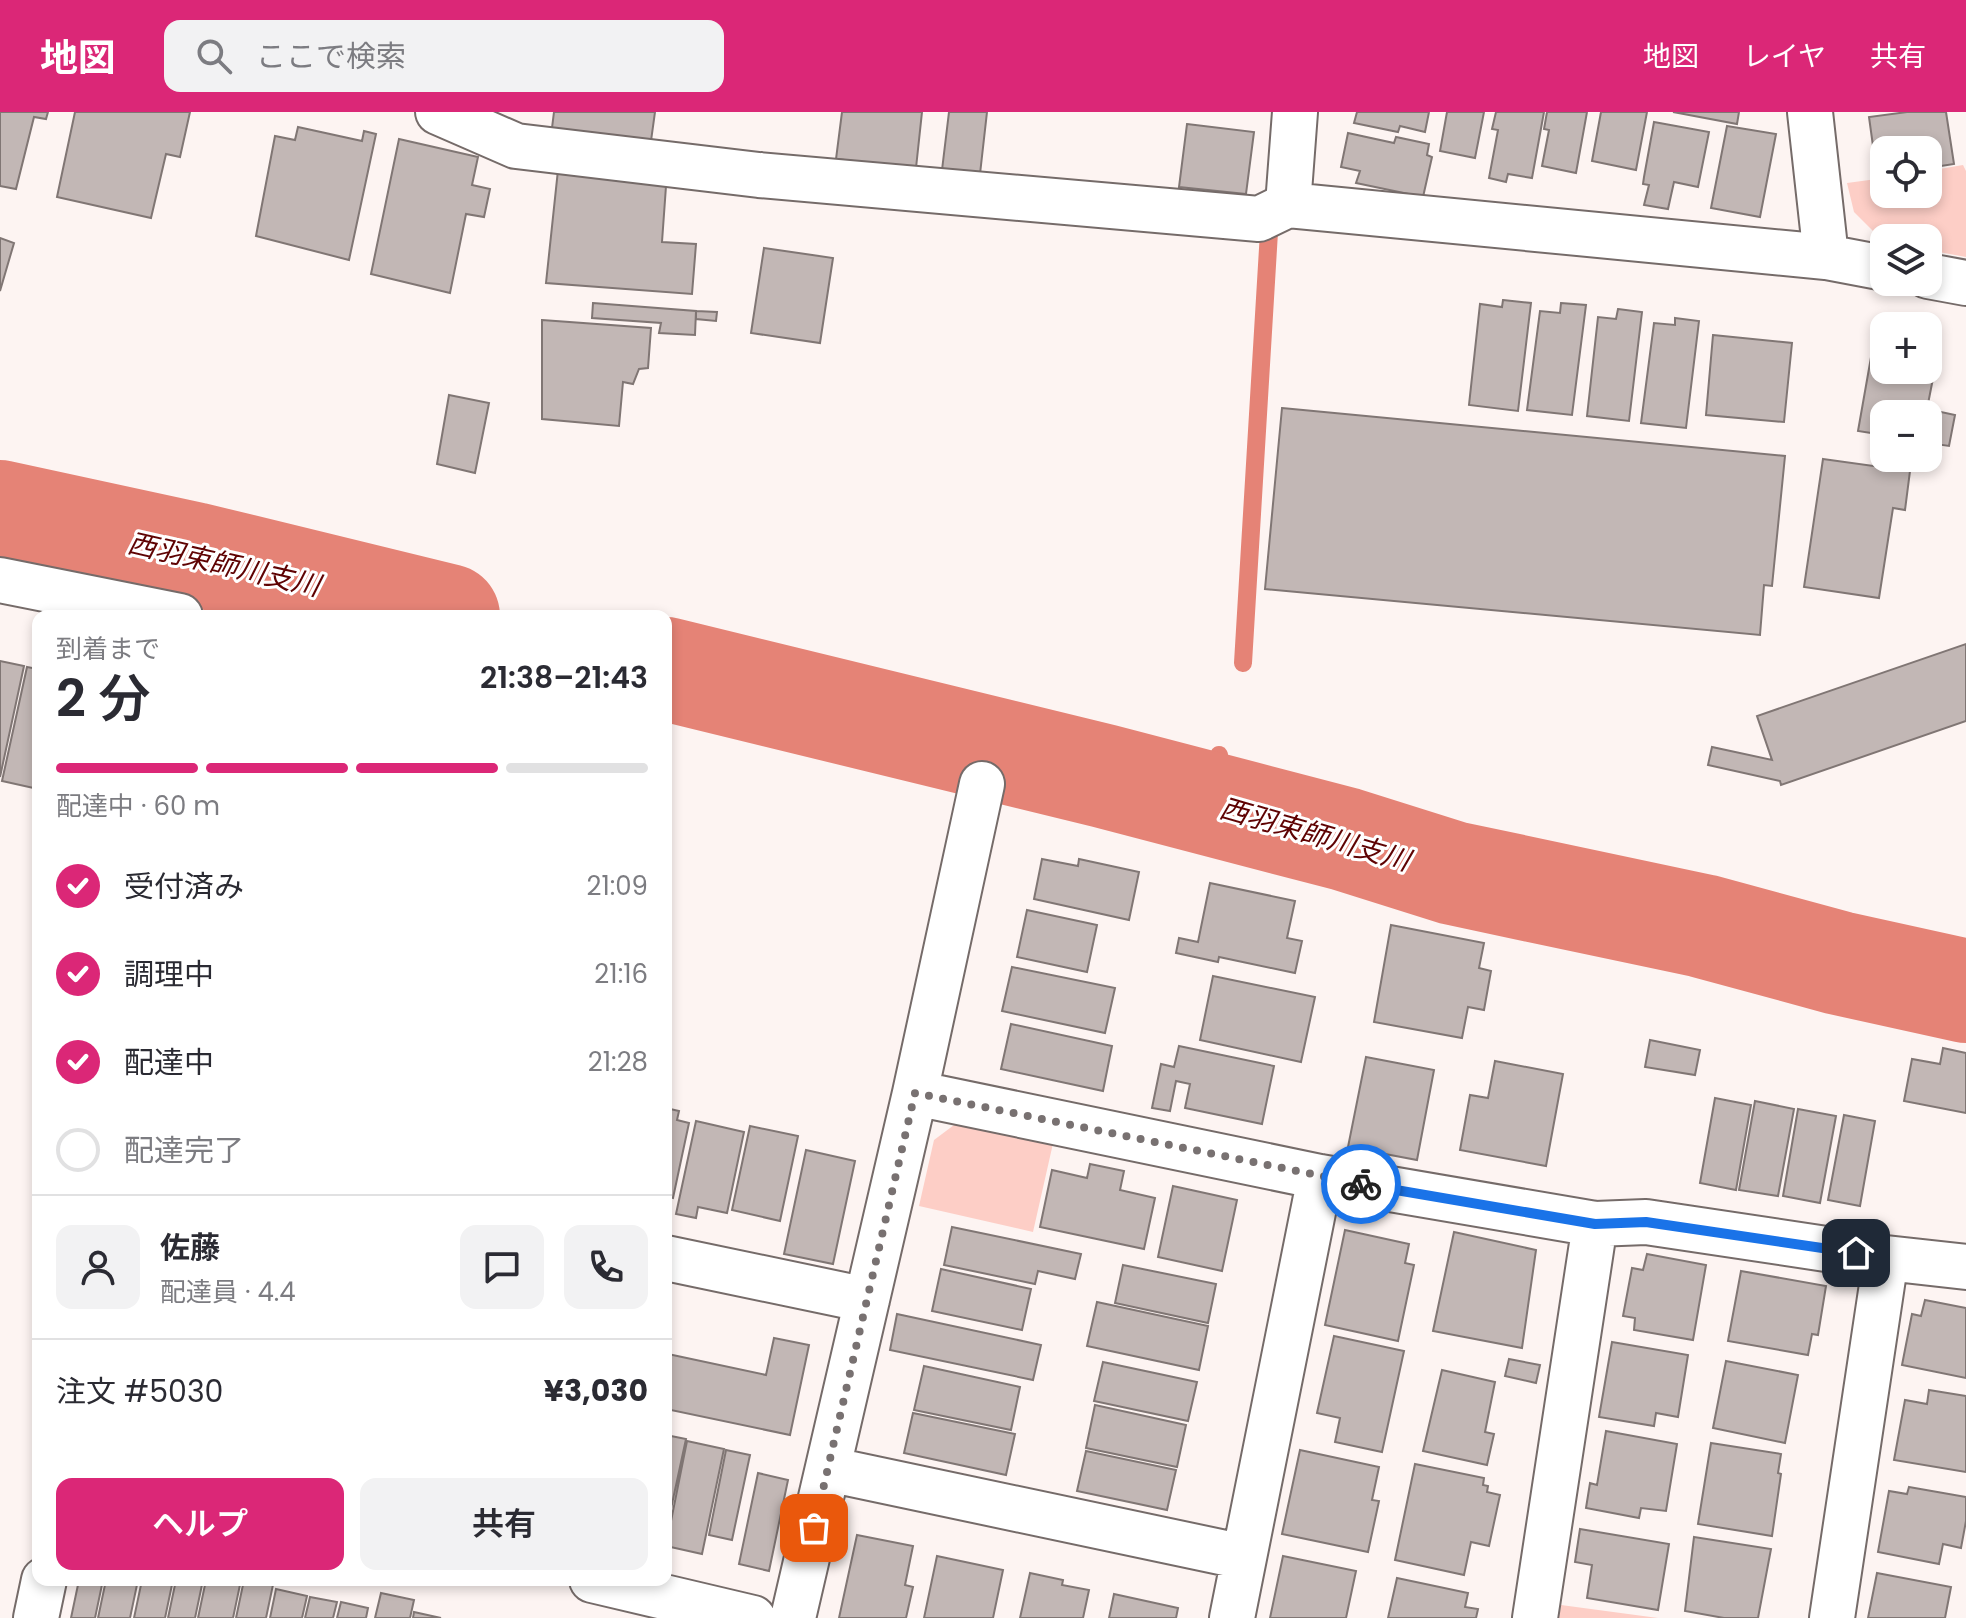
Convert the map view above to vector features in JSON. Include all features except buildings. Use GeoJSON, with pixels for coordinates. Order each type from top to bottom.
{"type":"FeatureCollection","features":[{"type":"Feature","properties":{"kind":"street"},"geometry":{"type":"LineString","coordinates":[[438,112],[516,146],[759,175],[1259,219],[1288,205],[1826,257],[1870,265]]}},
{"type":"Feature","properties":{"kind":"street"},"geometry":{"type":"LineString","coordinates":[[1288,205],[1295,112]]}},
{"type":"Feature","properties":{"kind":"street"},"geometry":{"type":"LineString","coordinates":[[1810,112],[1826,257]]}},
{"type":"Feature","properties":{"kind":"street"},"geometry":{"type":"LineString","coordinates":[[1942,279],[1966,283]]}},
{"type":"Feature","properties":{"kind":"street"},"geometry":{"type":"LineString","coordinates":[[0,580],[150,610]]}},
{"type":"Feature","properties":{"kind":"street"},"geometry":{"type":"LineString","coordinates":[[793,1618],[915,1093],[982,784]]}},
{"type":"Feature","properties":{"kind":"street"},"geometry":{"type":"LineString","coordinates":[[915,1093],[1320,1177],[1595,1224],[1646,1222],[1966,1267]]}},
{"type":"Feature","properties":{"kind":"street"},"geometry":{"type":"LineString","coordinates":[[1232,1618],[1320,1177]]}},
{"type":"Feature","properties":{"kind":"street"},"geometry":{"type":"LineString","coordinates":[[1535,1618],[1595,1224]]}},
{"type":"Feature","properties":{"kind":"street"},"geometry":{"type":"LineString","coordinates":[[1832,1618],[1886,1258]]}},
{"type":"Feature","properties":{"kind":"street"},"geometry":{"type":"LineString","coordinates":[[672,1259],[867,1300]]}},
{"type":"Feature","properties":{"kind":"street"},"geometry":{"type":"LineString","coordinates":[[828,1469],[1244,1557]]}},
{"type":"Feature","properties":{"kind":"street"},"geometry":{"type":"LineString","coordinates":[[36,1618],[43,1586]]}},
{"type":"Feature","properties":{"kind":"street"},"geometry":{"type":"LineString","coordinates":[[617,1586],[753,1618]]}},
{"type":"Feature","properties":{"kind":"shaded area"},"geometry":{"type":"Polygon","coordinates":[[[1963,165],[1966,171],[1966,257],[1942,253],[1942,224],[1870,224],[1870,228],[1854,212],[1847,183],[1870,180],[1870,208],[1942,208],[1942,169],[1963,165]]]}},
{"type":"Feature","properties":{"kind":"shaded area"},"geometry":{"type":"Polygon","coordinates":[[[962,1119],[1054,1139],[1033,1232],[919,1206],[934,1140],[962,1119]]]}},
{"type":"Feature","properties":{"kind":"shaded area"},"geometry":{"type":"Polygon","coordinates":[[[1561,1605],[1658,1618],[1559,1618],[1561,1605]]]}},
{"type":"Feature","properties":{"kind":"waterway"},"geometry":{"type":"LineString","coordinates":[[1243,663],[1269,232]]}},
{"type":"Feature","properties":{"kind":"waterway","name":"西羽束師川支川"},"geometry":{"type":"LineString","coordinates":[[0,512],[194,554],[423,610]]}},
{"type":"Feature","properties":{"kind":"waterway","name":"西羽束師川支川"},"geometry":{"type":"LineString","coordinates":[[672,670],[1104,776],[1345,839],[1453,873],[1703,926],[1839,963],[1966,991]]}},
{"type":"Feature","properties":{"kind":"waterway"},"geometry":{"type":"LineString","coordinates":[[1205,803],[1219,755]]}},
{"type":"Feature","properties":{"kind":"way so far"},"geometry":{"type":"LineString","coordinates":[[814,1528],[915,1093],[1361,1184]]}},
{"type":"Feature","properties":{"kind":"route"},"geometry":{"type":"LineString","coordinates":[[1361,1184],[1595,1224],[1646,1222],[1856,1253]]}}]}
